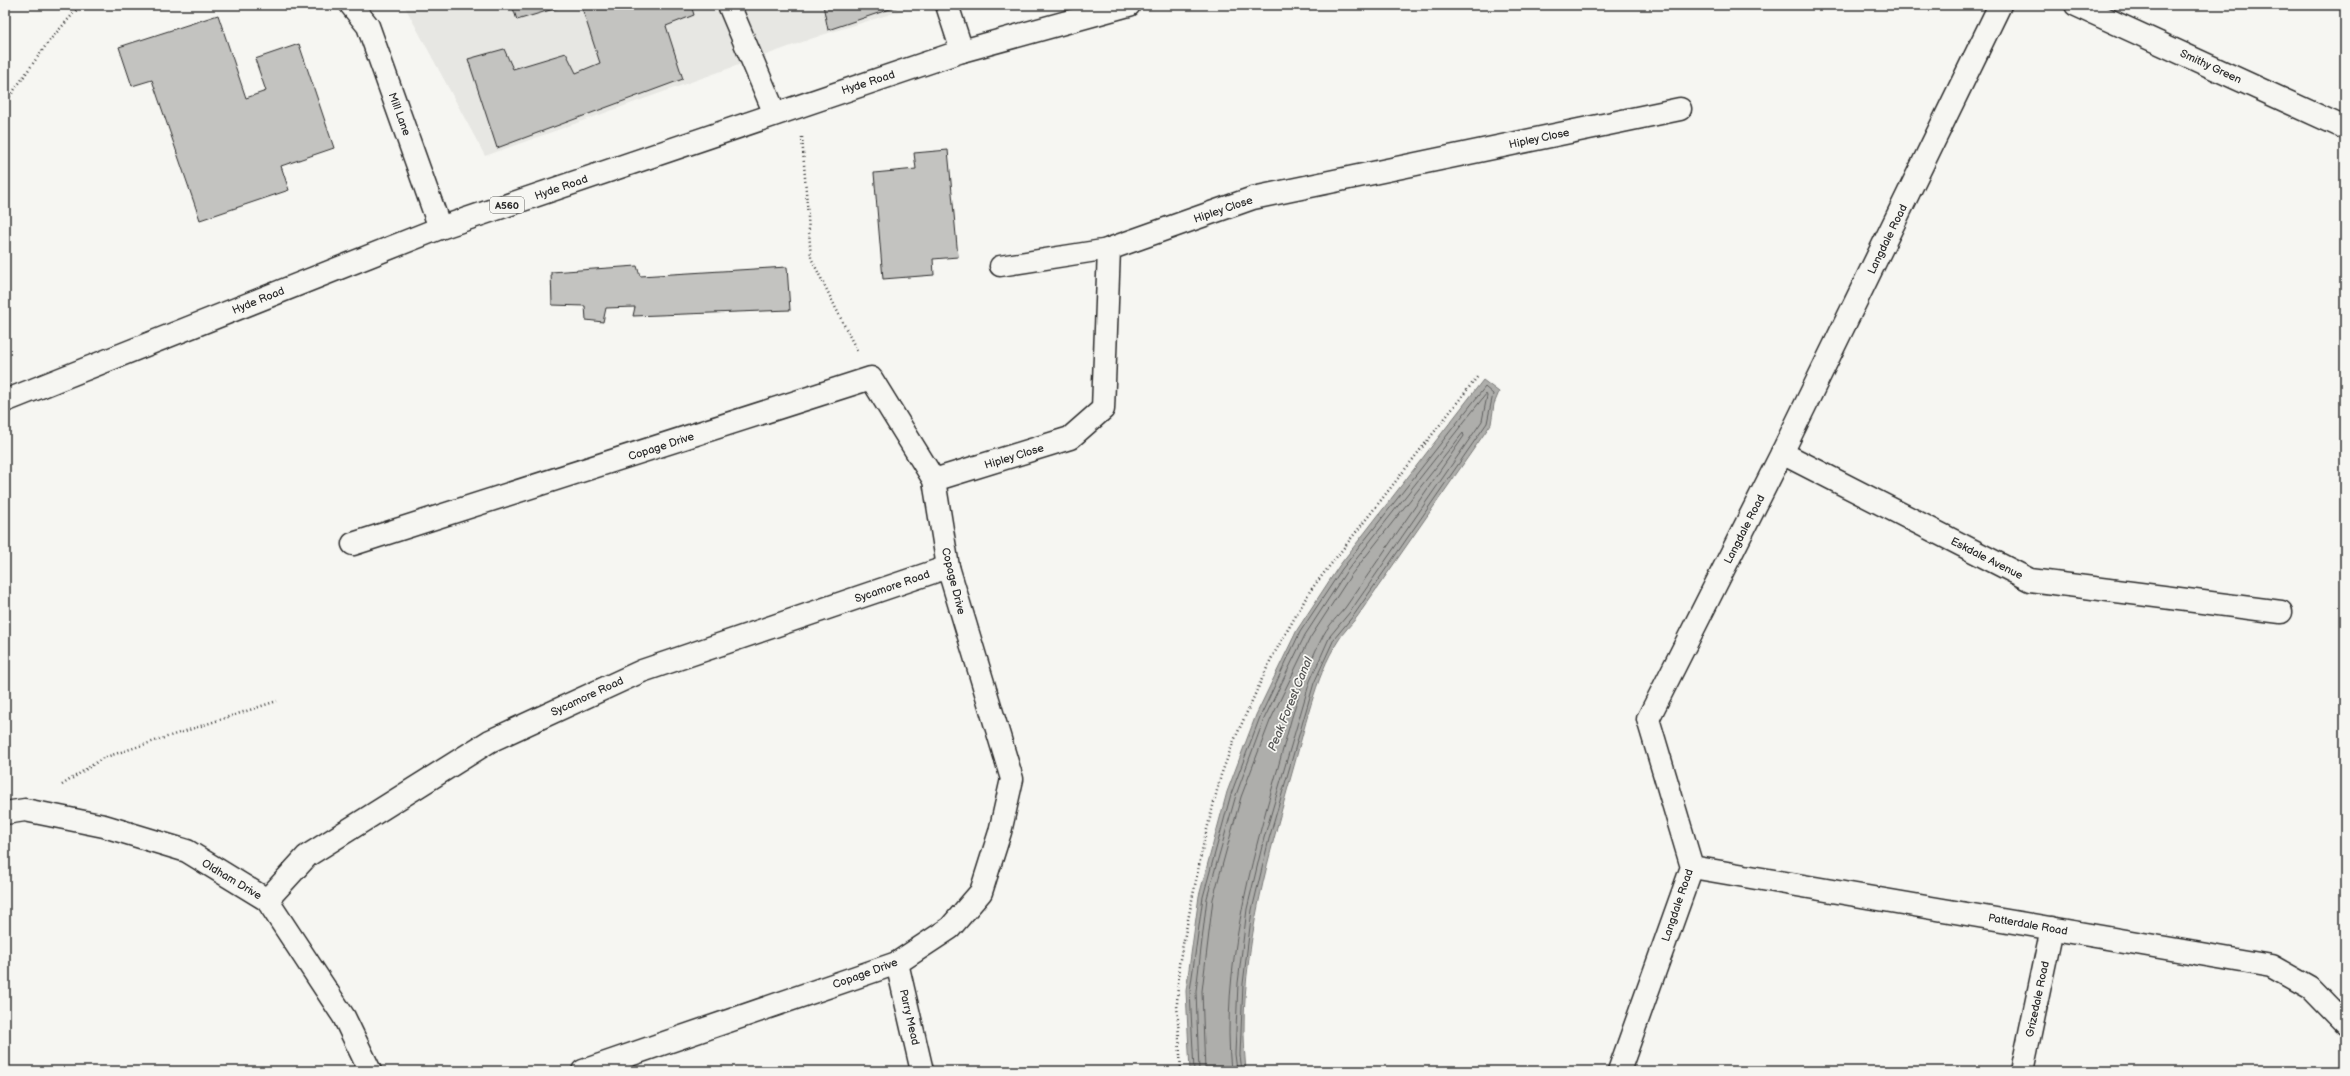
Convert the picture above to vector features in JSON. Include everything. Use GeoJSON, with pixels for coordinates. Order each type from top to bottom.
{"type":"FeatureCollection","features":[{"type":"Feature","properties":{"kind":"street","name":"Mill Lane"},"geometry":{"type":"LineString","coordinates":[[351,5],[368,26],[440,228]]}},
{"type":"Feature","properties":{"kind":"street"},"geometry":{"type":"LineString","coordinates":[[729,5],[775,114]]}},
{"type":"Feature","properties":{"kind":"street"},"geometry":{"type":"LineString","coordinates":[[947,5],[962,51]]}},
{"type":"Feature","properties":{"kind":"street","name":"Hyde Road"},"geometry":{"type":"LineString","coordinates":[[5,401],[440,228],[962,51],[1129,5]]}},
{"type":"Feature","properties":{"kind":"street","name":"Langdale Road"},"geometry":{"type":"LineString","coordinates":[[1619,1071],[1692,867],[1648,719],[1782,453],[2000,5]]}},
{"type":"Feature","properties":{"kind":"street","name":"Smithy Green"},"geometry":{"type":"LineString","coordinates":[[2076,5],[2345,128]]}},
{"type":"Feature","properties":{"kind":"street","name":"Hipley Close"},"geometry":{"type":"LineString","coordinates":[[934,480],[1070,438],[1103,409],[1109,249],[1254,198],[1680,109]]}},
{"type":"Feature","properties":{"kind":"street","name":"Copage Drive"},"geometry":{"type":"LineString","coordinates":[[354,544],[871,378],[934,480],[948,567],[1012,779],[1000,832],[981,892],[950,928],[897,963],[583,1071]]}},
{"type":"Feature","properties":{"kind":"street","name":"Eskdale Avenue"},"geometry":{"type":"LineString","coordinates":[[1782,453],[2030,580],[2281,612]]}},
{"type":"Feature","properties":{"kind":"street","name":"Sycamore Road"},"geometry":{"type":"LineString","coordinates":[[267,900],[306,856],[490,741],[642,671],[948,567]]}},
{"type":"Feature","properties":{"kind":"street","name":"Oldham Drive"},"geometry":{"type":"LineString","coordinates":[[15,811],[104,826],[187,851],[267,900],[344,1017],[370,1071]]}},
{"type":"Feature","properties":{"kind":"street","name":"Patterdale Road"},"geometry":{"type":"LineString","coordinates":[[1692,867],[2271,966],[2310,988],[2345,1024]]}},
{"type":"Feature","properties":{"kind":"street","name":"Grizedale Road"},"geometry":{"type":"LineString","coordinates":[[2022,1071],[2052,928]]}},
{"type":"Feature","properties":{"kind":"street","name":"Parry Mead"},"geometry":{"type":"LineString","coordinates":[[897,963],[922,1071]]}},
{"type":"Feature","properties":{"kind":"lane"},"geometry":{"type":"LineString","coordinates":[[1000,266],[1109,249]]}},
{"type":"Feature","properties":{"kind":"path"},"geometry":{"type":"LineString","coordinates":[[5,104],[49,41],[81,5]]}},
{"type":"Feature","properties":{"kind":"path"},"geometry":{"type":"LineString","coordinates":[[800,105],[811,258],[871,378]]}},
{"type":"Feature","properties":{"kind":"path"},"geometry":{"type":"LineString","coordinates":[[1181,1071],[1177,1004],[1179,964],[1204,841],[1221,775],[1233,743],[1271,659],[1310,591],[1478,376]]}},
{"type":"Feature","properties":{"kind":"path"},"geometry":{"type":"LineString","coordinates":[[15,811],[103,758],[276,702]]}},
{"type":"Feature","properties":{"kind":"shaded area"},"geometry":{"type":"Polygon","coordinates":[[[404,5],[920,5],[822,35],[485,156],[404,5]]]}},
{"type":"Feature","properties":{"kind":"water","name":"Peak Forest Canal"},"geometry":{"type":"Polygon","coordinates":[[[1483,380],[1499,392],[1494,404],[1491,424],[1357,617],[1340,638],[1330,655],[1317,687],[1272,846],[1255,920],[1245,995],[1244,1033],[1246,1071],[1190,1071],[1186,991],[1199,896],[1227,792],[1256,715],[1297,630],[1339,566],[1483,380]]]}},
{"type":"Feature","properties":{"kind":"building"},"geometry":{"type":"Polygon","coordinates":[[[512,5],[567,5],[517,20],[512,5]]]}},
{"type":"Feature","properties":{"kind":"building"},"geometry":{"type":"Polygon","coordinates":[[[581,5],[691,5],[694,15],[666,26],[683,79],[497,148],[468,59],[504,49],[513,69],[566,53],[576,73],[600,63],[581,5]]]}},
{"type":"Feature","properties":{"kind":"building"},"geometry":{"type":"Polygon","coordinates":[[[823,5],[902,5],[828,30],[823,5]]]}},
{"type":"Feature","properties":{"kind":"building"},"geometry":{"type":"Polygon","coordinates":[[[218,15],[246,98],[266,91],[255,59],[299,44],[334,148],[281,166],[289,190],[200,220],[152,80],[132,86],[119,47],[218,15]]]}},
{"type":"Feature","properties":{"kind":"building"},"geometry":{"type":"Polygon","coordinates":[[[948,150],[958,257],[933,259],[934,275],[883,279],[874,173],[916,169],[914,153],[948,150]]]}},
{"type":"Feature","properties":{"kind":"building"},"geometry":{"type":"Polygon","coordinates":[[[637,266],[640,276],[787,267],[790,310],[633,316],[635,307],[606,308],[603,322],[586,320],[585,306],[552,305],[551,272],[637,266]]]}}]}
